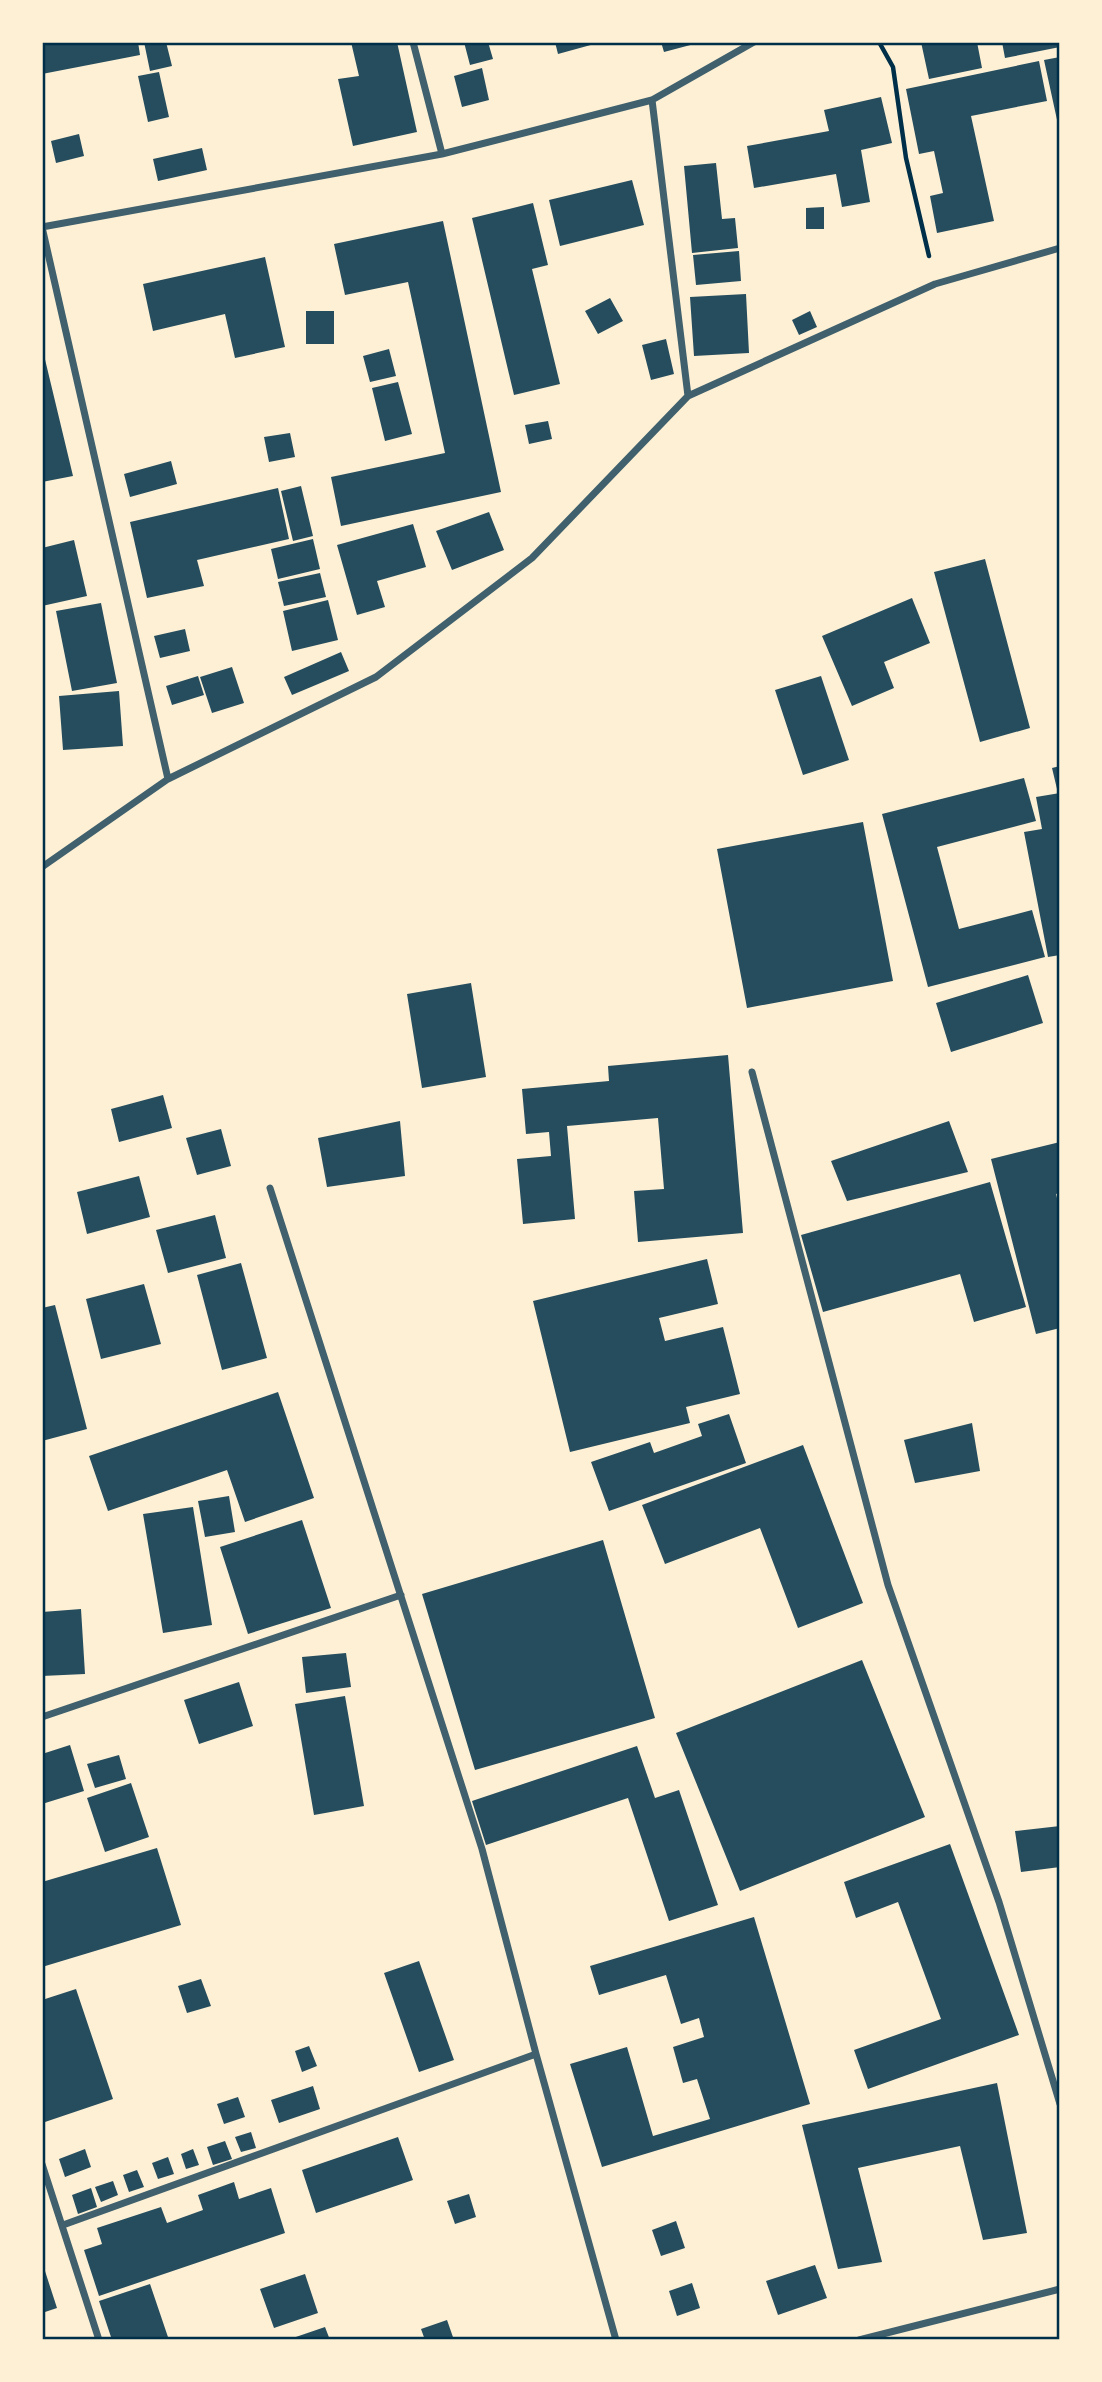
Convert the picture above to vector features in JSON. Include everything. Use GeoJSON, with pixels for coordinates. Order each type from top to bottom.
{"type":"FeatureCollection","features":[{"type":"Feature","properties":{"kind":"street"},"geometry":{"type":"LineString","coordinates":[[413,42],[442,154]]}},
{"type":"Feature","properties":{"kind":"street"},"geometry":{"type":"LineString","coordinates":[[168,779],[42,227],[442,154],[652,100],[754,42]]}},
{"type":"Feature","properties":{"kind":"street"},"geometry":{"type":"LineString","coordinates":[[652,100],[688,396]]}},
{"type":"Feature","properties":{"kind":"street"},"geometry":{"type":"LineString","coordinates":[[42,867],[168,779],[376,677],[531,558],[688,396],[935,284],[1060,248]]}},
{"type":"Feature","properties":{"kind":"street"},"geometry":{"type":"LineString","coordinates":[[752,1072],[888,1585],[999,1902],[1060,2104]]}},
{"type":"Feature","properties":{"kind":"street"},"geometry":{"type":"LineString","coordinates":[[270,1188],[482,1849],[616,2340]]}},
{"type":"Feature","properties":{"kind":"street"},"geometry":{"type":"LineString","coordinates":[[42,1717],[401,1595]]}},
{"type":"Feature","properties":{"kind":"street"},"geometry":{"type":"LineString","coordinates":[[62,2225],[536,2054]]}},
{"type":"Feature","properties":{"kind":"street"},"geometry":{"type":"LineString","coordinates":[[42,2164],[99,2340]]}},
{"type":"Feature","properties":{"kind":"street"},"geometry":{"type":"LineString","coordinates":[[859,2340],[1060,2289]]}},
{"type":"Feature","properties":{"kind":"path"},"geometry":{"type":"LineString","coordinates":[[879,42],[893,67],[906,158],[935,284]]}},
{"type":"Feature","properties":{"kind":"building"},"geometry":{"type":"Polygon","coordinates":[[[42,42],[138,42],[140,55],[42,74],[42,42]]]}},
{"type":"Feature","properties":{"kind":"building"},"geometry":{"type":"Polygon","coordinates":[[[144,42],[166,42],[172,66],[150,71],[144,42]]]}},
{"type":"Feature","properties":{"kind":"building"},"geometry":{"type":"Polygon","coordinates":[[[351,42],[397,42],[417,132],[353,146],[338,79],[359,76],[351,42]]]}},
{"type":"Feature","properties":{"kind":"building"},"geometry":{"type":"Polygon","coordinates":[[[464,42],[488,42],[493,59],[470,65],[464,42]]]}},
{"type":"Feature","properties":{"kind":"building"},"geometry":{"type":"Polygon","coordinates":[[[555,42],[598,42],[598,43],[558,54],[555,42]]]}},
{"type":"Feature","properties":{"kind":"building"},"geometry":{"type":"Polygon","coordinates":[[[661,42],[698,42],[698,43],[664,52],[661,42]]]}},
{"type":"Feature","properties":{"kind":"building"},"geometry":{"type":"Polygon","coordinates":[[[921,42],[977,42],[982,68],[929,79],[921,42]]]}},
{"type":"Feature","properties":{"kind":"building"},"geometry":{"type":"Polygon","coordinates":[[[1002,42],[1060,42],[1060,47],[1005,58],[1002,42]]]}},
{"type":"Feature","properties":{"kind":"building"},"geometry":{"type":"Polygon","coordinates":[[[1060,57],[1060,129],[1059,129],[1044,60],[1060,57]]]}},
{"type":"Feature","properties":{"kind":"building"},"geometry":{"type":"Polygon","coordinates":[[[1039,61],[1047,101],[971,116],[994,221],[937,233],[930,196],[943,193],[934,151],[919,154],[906,89],[1039,61]]]}},
{"type":"Feature","properties":{"kind":"building"},"geometry":{"type":"Polygon","coordinates":[[[482,68],[489,100],[462,107],[454,76],[482,68]]]}},
{"type":"Feature","properties":{"kind":"building"},"geometry":{"type":"Polygon","coordinates":[[[159,72],[169,117],[148,122],[138,76],[159,72]]]}},
{"type":"Feature","properties":{"kind":"building"},"geometry":{"type":"Polygon","coordinates":[[[881,97],[892,143],[861,150],[870,202],[842,207],[836,174],[754,188],[747,146],[829,131],[824,110],[881,97]]]}},
{"type":"Feature","properties":{"kind":"building"},"geometry":{"type":"Polygon","coordinates":[[[79,134],[84,156],[56,163],[51,141],[79,134]]]}},
{"type":"Feature","properties":{"kind":"building"},"geometry":{"type":"Polygon","coordinates":[[[202,148],[207,170],[158,181],[153,159],[202,148]]]}},
{"type":"Feature","properties":{"kind":"building"},"geometry":{"type":"Polygon","coordinates":[[[716,163],[722,219],[735,218],[738,248],[692,253],[684,166],[716,163]]]}},
{"type":"Feature","properties":{"kind":"building"},"geometry":{"type":"Polygon","coordinates":[[[632,180],[644,225],[560,246],[549,200],[632,180]]]}},
{"type":"Feature","properties":{"kind":"building"},"geometry":{"type":"Polygon","coordinates":[[[533,203],[548,265],[532,269],[560,384],[514,395],[472,218],[533,203]]]}},
{"type":"Feature","properties":{"kind":"building"},"geometry":{"type":"Polygon","coordinates":[[[824,207],[824,229],[806,229],[806,208],[824,207]]]}},
{"type":"Feature","properties":{"kind":"building"},"geometry":{"type":"Polygon","coordinates":[[[443,221],[501,492],[341,526],[331,477],[445,453],[408,282],[345,295],[334,244],[443,221]]]}},
{"type":"Feature","properties":{"kind":"building"},"geometry":{"type":"Polygon","coordinates":[[[739,251],[741,281],[696,285],[693,255],[739,251]]]}},
{"type":"Feature","properties":{"kind":"building"},"geometry":{"type":"Polygon","coordinates":[[[265,257],[285,347],[235,358],[225,314],[153,331],[143,284],[265,257]]]}},
{"type":"Feature","properties":{"kind":"building"},"geometry":{"type":"Polygon","coordinates":[[[746,294],[749,353],[694,356],[690,297],[746,294]]]}},
{"type":"Feature","properties":{"kind":"building"},"geometry":{"type":"Polygon","coordinates":[[[610,298],[623,321],[598,334],[585,311],[610,298]]]}},
{"type":"Feature","properties":{"kind":"building"},"geometry":{"type":"Polygon","coordinates":[[[306,311],[334,311],[334,344],[306,344],[306,311]]]}},
{"type":"Feature","properties":{"kind":"building"},"geometry":{"type":"Polygon","coordinates":[[[810,311],[817,327],[799,335],[792,320],[810,311]]]}},
{"type":"Feature","properties":{"kind":"building"},"geometry":{"type":"Polygon","coordinates":[[[666,339],[674,374],[651,380],[642,345],[666,339]]]}},
{"type":"Feature","properties":{"kind":"building"},"geometry":{"type":"Polygon","coordinates":[[[389,349],[396,376],[370,382],[363,356],[389,349]]]}},
{"type":"Feature","properties":{"kind":"building"},"geometry":{"type":"Polygon","coordinates":[[[42,352],[73,476],[42,482],[42,352]]]}},
{"type":"Feature","properties":{"kind":"building"},"geometry":{"type":"Polygon","coordinates":[[[398,382],[412,434],[385,441],[372,388],[398,382]]]}},
{"type":"Feature","properties":{"kind":"building"},"geometry":{"type":"Polygon","coordinates":[[[548,421],[552,439],[529,444],[525,425],[548,421]]]}},
{"type":"Feature","properties":{"kind":"building"},"geometry":{"type":"Polygon","coordinates":[[[290,433],[295,457],[269,462],[264,437],[290,433]]]}},
{"type":"Feature","properties":{"kind":"building"},"geometry":{"type":"Polygon","coordinates":[[[171,461],[177,484],[130,497],[124,474],[171,461]]]}},
{"type":"Feature","properties":{"kind":"building"},"geometry":{"type":"Polygon","coordinates":[[[301,486],[313,536],[293,541],[281,491],[301,486]]]}},
{"type":"Feature","properties":{"kind":"building"},"geometry":{"type":"Polygon","coordinates":[[[278,488],[289,539],[197,560],[204,586],[147,598],[130,522],[278,488]]]}},
{"type":"Feature","properties":{"kind":"building"},"geometry":{"type":"Polygon","coordinates":[[[489,512],[504,550],[452,570],[436,531],[489,512]]]}},
{"type":"Feature","properties":{"kind":"building"},"geometry":{"type":"Polygon","coordinates":[[[413,524],[426,567],[377,581],[385,607],[357,615],[337,545],[413,524]]]}},
{"type":"Feature","properties":{"kind":"building"},"geometry":{"type":"Polygon","coordinates":[[[313,539],[320,569],[278,579],[271,549],[313,539]]]}},
{"type":"Feature","properties":{"kind":"building"},"geometry":{"type":"Polygon","coordinates":[[[74,540],[87,596],[42,606],[42,548],[74,540]]]}},
{"type":"Feature","properties":{"kind":"building"},"geometry":{"type":"Polygon","coordinates":[[[985,559],[1030,728],[980,742],[934,572],[985,559]]]}},
{"type":"Feature","properties":{"kind":"building"},"geometry":{"type":"Polygon","coordinates":[[[320,573],[326,597],[284,606],[278,582],[320,573]]]}},
{"type":"Feature","properties":{"kind":"building"},"geometry":{"type":"Polygon","coordinates":[[[912,598],[930,643],[884,662],[894,688],[852,706],[822,636],[912,598]]]}},
{"type":"Feature","properties":{"kind":"building"},"geometry":{"type":"Polygon","coordinates":[[[328,600],[338,640],[292,651],[283,611],[328,600]]]}},
{"type":"Feature","properties":{"kind":"building"},"geometry":{"type":"Polygon","coordinates":[[[101,603],[117,683],[72,691],[56,611],[101,603]]]}},
{"type":"Feature","properties":{"kind":"building"},"geometry":{"type":"Polygon","coordinates":[[[185,629],[190,651],[160,658],[154,636],[185,629]]]}},
{"type":"Feature","properties":{"kind":"building"},"geometry":{"type":"Polygon","coordinates":[[[341,652],[349,671],[292,695],[284,677],[341,652]]]}},
{"type":"Feature","properties":{"kind":"building"},"geometry":{"type":"Polygon","coordinates":[[[232,667],[244,703],[212,713],[200,677],[232,667]]]}},
{"type":"Feature","properties":{"kind":"building"},"geometry":{"type":"Polygon","coordinates":[[[198,676],[204,695],[172,705],[166,686],[198,676]]]}},
{"type":"Feature","properties":{"kind":"building"},"geometry":{"type":"Polygon","coordinates":[[[821,676],[849,760],[803,775],[775,690],[821,676]]]}},
{"type":"Feature","properties":{"kind":"building"},"geometry":{"type":"Polygon","coordinates":[[[119,691],[123,746],[63,750],[59,696],[119,691]]]}},
{"type":"Feature","properties":{"kind":"building"},"geometry":{"type":"Polygon","coordinates":[[[1060,766],[1060,788],[1057,789],[1052,768],[1060,766]]]}},
{"type":"Feature","properties":{"kind":"building"},"geometry":{"type":"Polygon","coordinates":[[[1024,778],[1036,821],[937,847],[959,929],[1032,910],[1045,957],[928,987],[882,814],[1024,778]]]}},
{"type":"Feature","properties":{"kind":"building"},"geometry":{"type":"Polygon","coordinates":[[[1060,793],[1060,955],[1048,957],[1024,832],[1042,829],[1036,797],[1060,793]]]}},
{"type":"Feature","properties":{"kind":"building"},"geometry":{"type":"Polygon","coordinates":[[[863,822],[893,981],[747,1008],[717,849],[863,822]]]}},
{"type":"Feature","properties":{"kind":"building"},"geometry":{"type":"Polygon","coordinates":[[[1028,975],[1043,1023],[951,1052],[936,1003],[1028,975]]]}},
{"type":"Feature","properties":{"kind":"building"},"geometry":{"type":"Polygon","coordinates":[[[471,983],[486,1077],[422,1088],[407,994],[471,983]]]}},
{"type":"Feature","properties":{"kind":"building"},"geometry":{"type":"Polygon","coordinates":[[[728,1055],[743,1233],[638,1242],[634,1191],[664,1189],[658,1118],[567,1126],[575,1219],[523,1224],[517,1159],[551,1156],[549,1132],[526,1134],[522,1089],[609,1081],[608,1066],[728,1055]]]}},
{"type":"Feature","properties":{"kind":"building"},"geometry":{"type":"Polygon","coordinates":[[[163,1095],[172,1128],[119,1142],[111,1109],[163,1095]]]}},
{"type":"Feature","properties":{"kind":"building"},"geometry":{"type":"Polygon","coordinates":[[[400,1121],[405,1176],[327,1187],[318,1138],[400,1121]]]}},
{"type":"Feature","properties":{"kind":"building"},"geometry":{"type":"Polygon","coordinates":[[[949,1121],[968,1172],[847,1201],[831,1161],[949,1121]]]}},
{"type":"Feature","properties":{"kind":"building"},"geometry":{"type":"Polygon","coordinates":[[[221,1129],[231,1166],[197,1175],[186,1138],[221,1129]]]}},
{"type":"Feature","properties":{"kind":"building"},"geometry":{"type":"Polygon","coordinates":[[[1060,1142],[1060,1193],[1056,1194],[1060,1210],[1060,1328],[1036,1334],[991,1159],[1060,1142]]]}},
{"type":"Feature","properties":{"kind":"building"},"geometry":{"type":"Polygon","coordinates":[[[139,1176],[150,1217],[87,1234],[77,1192],[139,1176]]]}},
{"type":"Feature","properties":{"kind":"building"},"geometry":{"type":"Polygon","coordinates":[[[990,1182],[1026,1307],[974,1322],[960,1274],[823,1312],[801,1235],[990,1182]]]}},
{"type":"Feature","properties":{"kind":"building"},"geometry":{"type":"Polygon","coordinates":[[[215,1215],[226,1258],[168,1273],[156,1230],[215,1215]]]}},
{"type":"Feature","properties":{"kind":"building"},"geometry":{"type":"Polygon","coordinates":[[[707,1259],[718,1304],[659,1318],[665,1341],[723,1327],[740,1394],[686,1407],[690,1423],[570,1452],[533,1301],[707,1259]]]}},
{"type":"Feature","properties":{"kind":"building"},"geometry":{"type":"Polygon","coordinates":[[[241,1263],[267,1358],[222,1370],[197,1275],[241,1263]]]}},
{"type":"Feature","properties":{"kind":"building"},"geometry":{"type":"Polygon","coordinates":[[[144,1284],[161,1344],[101,1359],[86,1299],[144,1284]]]}},
{"type":"Feature","properties":{"kind":"building"},"geometry":{"type":"Polygon","coordinates":[[[55,1305],[87,1429],[42,1441],[42,1308],[55,1305]]]}},
{"type":"Feature","properties":{"kind":"building"},"geometry":{"type":"Polygon","coordinates":[[[278,1392],[314,1498],[245,1522],[227,1470],[108,1511],[89,1456],[278,1392]]]}},
{"type":"Feature","properties":{"kind":"building"},"geometry":{"type":"Polygon","coordinates":[[[729,1414],[746,1463],[609,1511],[591,1462],[650,1442],[654,1453],[702,1436],[698,1424],[729,1414]]]}},
{"type":"Feature","properties":{"kind":"building"},"geometry":{"type":"Polygon","coordinates":[[[972,1423],[980,1471],[915,1483],[904,1440],[972,1423]]]}},
{"type":"Feature","properties":{"kind":"building"},"geometry":{"type":"Polygon","coordinates":[[[803,1445],[863,1603],[798,1628],[760,1528],[665,1564],[642,1505],[803,1445]]]}},
{"type":"Feature","properties":{"kind":"building"},"geometry":{"type":"Polygon","coordinates":[[[229,1496],[235,1532],[205,1537],[198,1501],[229,1496]]]}},
{"type":"Feature","properties":{"kind":"building"},"geometry":{"type":"Polygon","coordinates":[[[193,1507],[212,1625],[163,1633],[143,1514],[193,1507]]]}},
{"type":"Feature","properties":{"kind":"building"},"geometry":{"type":"Polygon","coordinates":[[[302,1520],[331,1608],[248,1634],[220,1547],[302,1520]]]}},
{"type":"Feature","properties":{"kind":"building"},"geometry":{"type":"Polygon","coordinates":[[[603,1540],[655,1718],[475,1770],[422,1594],[603,1540]]]}},
{"type":"Feature","properties":{"kind":"building"},"geometry":{"type":"Polygon","coordinates":[[[81,1609],[85,1674],[42,1676],[42,1612],[81,1609]]]}},
{"type":"Feature","properties":{"kind":"building"},"geometry":{"type":"Polygon","coordinates":[[[346,1653],[351,1687],[306,1693],[302,1657],[346,1653]]]}},
{"type":"Feature","properties":{"kind":"building"},"geometry":{"type":"Polygon","coordinates":[[[862,1660],[925,1817],[740,1891],[676,1733],[862,1660]]]}},
{"type":"Feature","properties":{"kind":"building"},"geometry":{"type":"Polygon","coordinates":[[[239,1682],[253,1726],[199,1744],[184,1700],[239,1682]]]}},
{"type":"Feature","properties":{"kind":"building"},"geometry":{"type":"Polygon","coordinates":[[[345,1696],[364,1806],[314,1815],[295,1704],[345,1696]]]}},
{"type":"Feature","properties":{"kind":"building"},"geometry":{"type":"Polygon","coordinates":[[[70,1745],[84,1791],[42,1804],[42,1754],[70,1745]]]}},
{"type":"Feature","properties":{"kind":"building"},"geometry":{"type":"Polygon","coordinates":[[[637,1746],[655,1798],[679,1790],[718,1905],[669,1921],[628,1798],[486,1845],[472,1801],[637,1746]]]}},
{"type":"Feature","properties":{"kind":"building"},"geometry":{"type":"Polygon","coordinates":[[[119,1755],[126,1779],[95,1788],[87,1764],[119,1755]]]}},
{"type":"Feature","properties":{"kind":"building"},"geometry":{"type":"Polygon","coordinates":[[[131,1783],[149,1837],[105,1852],[87,1798],[131,1783]]]}},
{"type":"Feature","properties":{"kind":"building"},"geometry":{"type":"Polygon","coordinates":[[[1060,1826],[1060,1867],[1021,1872],[1015,1831],[1060,1826]]]}},
{"type":"Feature","properties":{"kind":"building"},"geometry":{"type":"Polygon","coordinates":[[[950,1844],[1019,2035],[868,2089],[854,2050],[941,2019],[898,1902],[856,1918],[844,1882],[950,1844]]]}},
{"type":"Feature","properties":{"kind":"building"},"geometry":{"type":"Polygon","coordinates":[[[157,1848],[181,1925],[42,1967],[42,1882],[157,1848]]]}},
{"type":"Feature","properties":{"kind":"building"},"geometry":{"type":"Polygon","coordinates":[[[754,1917],[810,2104],[602,2167],[570,2064],[627,2047],[653,2136],[710,2119],[697,2079],[683,2083],[673,2047],[704,2037],[699,2018],[681,2024],[666,1975],[599,1995],[590,1966],[754,1917]]]}},
{"type":"Feature","properties":{"kind":"building"},"geometry":{"type":"Polygon","coordinates":[[[419,1961],[454,2060],[419,2072],[384,1973],[419,1961]]]}},
{"type":"Feature","properties":{"kind":"building"},"geometry":{"type":"Polygon","coordinates":[[[201,1979],[211,2006],[187,2013],[178,1986],[201,1979]]]}},
{"type":"Feature","properties":{"kind":"building"},"geometry":{"type":"Polygon","coordinates":[[[76,1989],[113,2099],[42,2123],[42,2000],[76,1989]]]}},
{"type":"Feature","properties":{"kind":"building"},"geometry":{"type":"Polygon","coordinates":[[[309,2046],[317,2066],[302,2072],[295,2051],[309,2046]]]}},
{"type":"Feature","properties":{"kind":"building"},"geometry":{"type":"Polygon","coordinates":[[[997,2083],[1027,2233],[983,2240],[960,2146],[858,2168],[882,2262],[838,2269],[802,2125],[997,2083]]]}},
{"type":"Feature","properties":{"kind":"building"},"geometry":{"type":"Polygon","coordinates":[[[313,2086],[320,2109],[279,2123],[271,2100],[313,2086]]]}},
{"type":"Feature","properties":{"kind":"building"},"geometry":{"type":"Polygon","coordinates":[[[238,2097],[245,2117],[224,2124],[217,2104],[238,2097]]]}},
{"type":"Feature","properties":{"kind":"building"},"geometry":{"type":"Polygon","coordinates":[[[251,2132],[256,2148],[241,2152],[235,2137],[251,2132]]]}},
{"type":"Feature","properties":{"kind":"building"},"geometry":{"type":"Polygon","coordinates":[[[398,2137],[413,2180],[316,2213],[302,2170],[398,2137]]]}},
{"type":"Feature","properties":{"kind":"building"},"geometry":{"type":"Polygon","coordinates":[[[225,2141],[232,2159],[213,2165],[207,2147],[225,2141]]]}},
{"type":"Feature","properties":{"kind":"building"},"geometry":{"type":"Polygon","coordinates":[[[85,2149],[91,2167],[65,2177],[59,2159],[85,2149]]]}},
{"type":"Feature","properties":{"kind":"building"},"geometry":{"type":"Polygon","coordinates":[[[193,2149],[199,2165],[186,2169],[181,2154],[193,2149]]]}},
{"type":"Feature","properties":{"kind":"building"},"geometry":{"type":"Polygon","coordinates":[[[168,2157],[174,2174],[158,2179],[152,2163],[168,2157]]]}},
{"type":"Feature","properties":{"kind":"building"},"geometry":{"type":"Polygon","coordinates":[[[137,2170],[144,2187],[129,2192],[123,2175],[137,2170]]]}},
{"type":"Feature","properties":{"kind":"building"},"geometry":{"type":"Polygon","coordinates":[[[113,2181],[118,2195],[101,2202],[95,2187],[113,2181]]]}},
{"type":"Feature","properties":{"kind":"building"},"geometry":{"type":"Polygon","coordinates":[[[234,2182],[239,2199],[271,2188],[285,2233],[99,2296],[84,2250],[102,2244],[97,2228],[161,2207],[167,2223],[203,2210],[198,2195],[234,2182]]]}},
{"type":"Feature","properties":{"kind":"building"},"geometry":{"type":"Polygon","coordinates":[[[91,2188],[97,2207],[78,2214],[72,2195],[91,2188]]]}},
{"type":"Feature","properties":{"kind":"building"},"geometry":{"type":"Polygon","coordinates":[[[469,2194],[476,2217],[455,2224],[447,2201],[469,2194]]]}},
{"type":"Feature","properties":{"kind":"building"},"geometry":{"type":"Polygon","coordinates":[[[676,2221],[685,2248],[661,2256],[652,2230],[676,2221]]]}},
{"type":"Feature","properties":{"kind":"building"},"geometry":{"type":"Polygon","coordinates":[[[815,2265],[827,2298],[778,2315],[766,2281],[815,2265]]]}},
{"type":"Feature","properties":{"kind":"building"},"geometry":{"type":"Polygon","coordinates":[[[45,2271],[57,2308],[42,2313],[42,2272],[45,2271]]]}},
{"type":"Feature","properties":{"kind":"building"},"geometry":{"type":"Polygon","coordinates":[[[305,2274],[318,2313],[274,2328],[260,2289],[305,2274]]]}},
{"type":"Feature","properties":{"kind":"building"},"geometry":{"type":"Polygon","coordinates":[[[692,2283],[700,2308],[677,2316],[669,2291],[692,2283]]]}},
{"type":"Feature","properties":{"kind":"building"},"geometry":{"type":"Polygon","coordinates":[[[150,2284],[169,2340],[112,2340],[99,2301],[150,2284]]]}},
{"type":"Feature","properties":{"kind":"building"},"geometry":{"type":"Polygon","coordinates":[[[447,2320],[454,2340],[425,2340],[421,2329],[447,2320]]]}},
{"type":"Feature","properties":{"kind":"building"},"geometry":{"type":"Polygon","coordinates":[[[325,2327],[330,2340],[287,2340],[325,2327]]]}}]}
